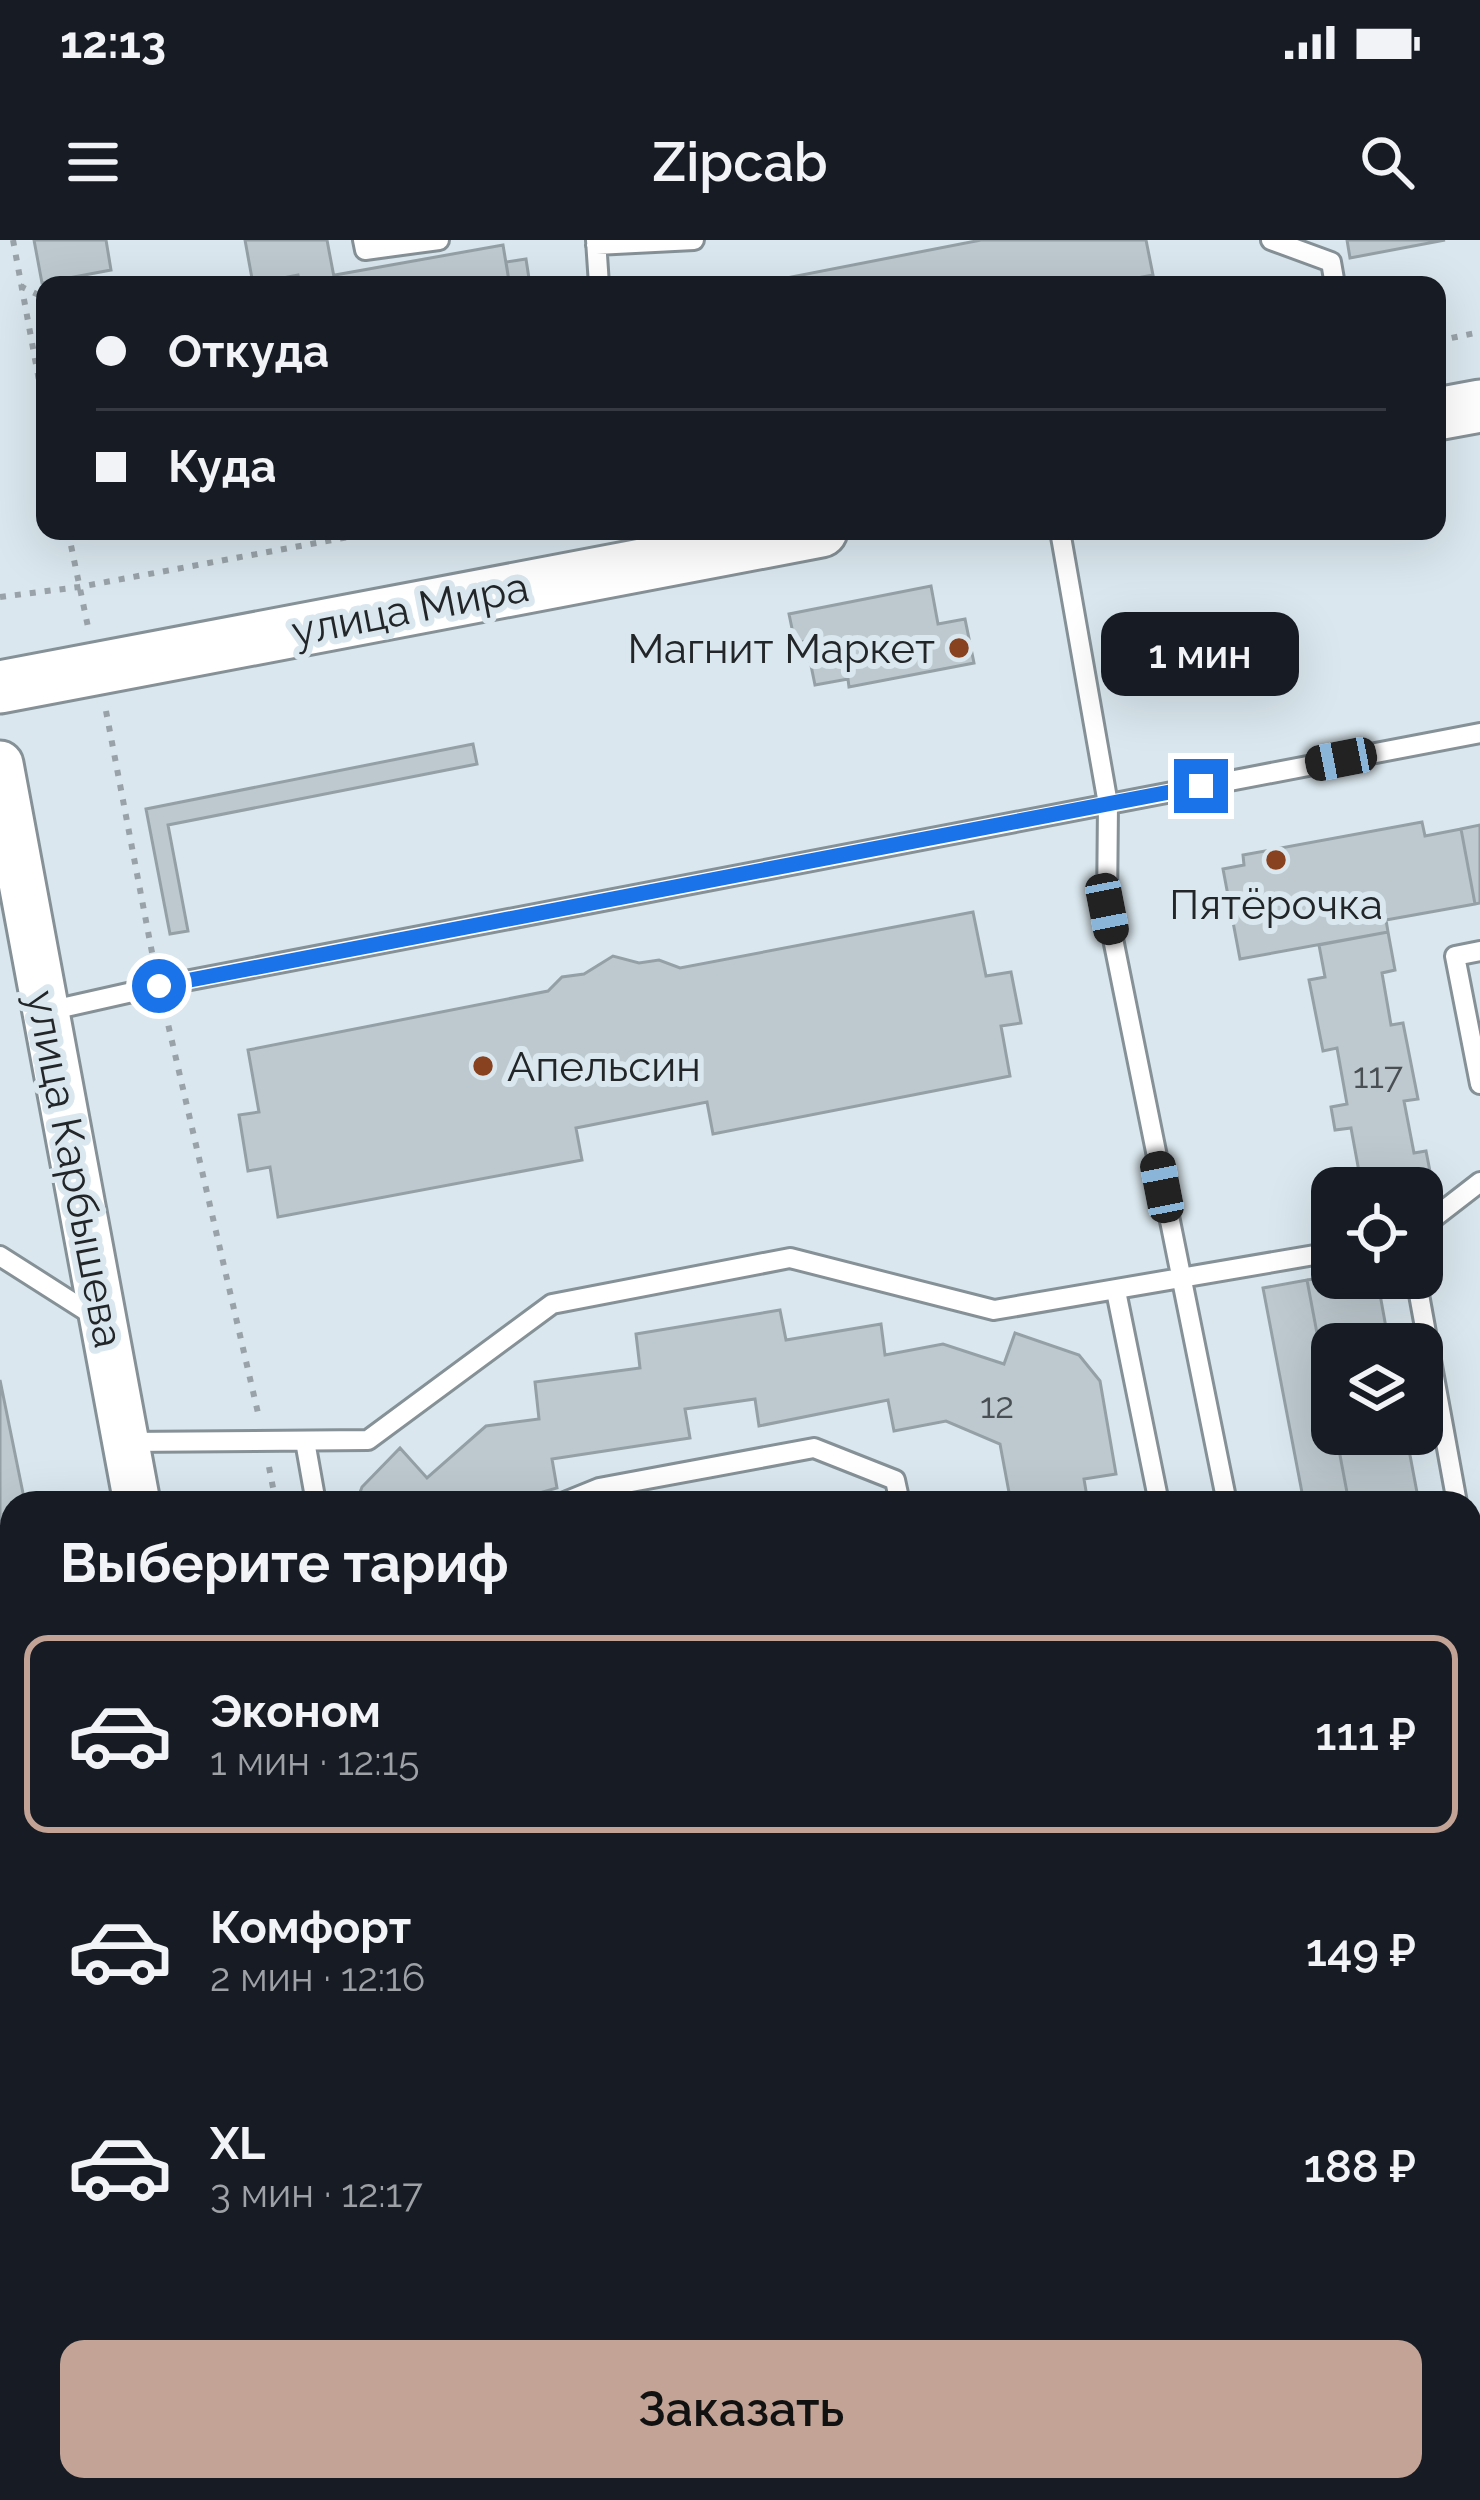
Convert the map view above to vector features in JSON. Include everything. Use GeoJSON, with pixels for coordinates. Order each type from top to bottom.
{"type":"FeatureCollection","features":[{"type":"Feature","properties":{"kind":"main road"},"geometry":{"type":"LineString","coordinates":[[1446,412],[1480,406]]}},
{"type":"Feature","properties":{"kind":"main road","name":"улица Мира"},"geometry":{"type":"LineString","coordinates":[[0,687],[657,554],[757,540]]}},
{"type":"Feature","properties":{"kind":"street","name":"улица Карбышева"},"geometry":{"type":"LineString","coordinates":[[0,764],[9,866],[46,1011],[135,1491]]}},
{"type":"Feature","properties":{"kind":"lane"},"geometry":{"type":"LineString","coordinates":[[363,240],[365,250],[439,240]]}},
{"type":"Feature","properties":{"kind":"lane"},"geometry":{"type":"LineString","coordinates":[[598,276],[596,242],[694,240]]}},
{"type":"Feature","properties":{"kind":"lane"},"geometry":{"type":"LineString","coordinates":[[1270,240],[1331,262],[1333,276]]}},
{"type":"Feature","properties":{"kind":"lane"},"geometry":{"type":"LineString","coordinates":[[1062,540],[1108,804],[1107,909],[1225,1491]]}},
{"type":"Feature","properties":{"kind":"lane"},"geometry":{"type":"LineString","coordinates":[[46,1011],[1480,733]]}},
{"type":"Feature","properties":{"kind":"lane"},"geometry":{"type":"LineString","coordinates":[[1480,951],[1455,956],[1480,1084]]}},
{"type":"Feature","properties":{"kind":"lane"},"geometry":{"type":"LineString","coordinates":[[1443,1211],[1480,1182]]}},
{"type":"Feature","properties":{"kind":"lane"},"geometry":{"type":"LineString","coordinates":[[0,1256],[104,1322]]}},
{"type":"Feature","properties":{"kind":"lane"},"geometry":{"type":"LineString","coordinates":[[126,1442],[368,1440],[552,1304],[790,1258],[994,1310],[1311,1256]]}},
{"type":"Feature","properties":{"kind":"lane"},"geometry":{"type":"LineString","coordinates":[[1116,1291],[1158,1491]]}},
{"type":"Feature","properties":{"kind":"lane"},"geometry":{"type":"LineString","coordinates":[[1419,1299],[1455,1491]]}},
{"type":"Feature","properties":{"kind":"lane"},"geometry":{"type":"LineString","coordinates":[[305,1441],[314,1491]]}},
{"type":"Feature","properties":{"kind":"lane"},"geometry":{"type":"LineString","coordinates":[[592,1491],[814,1448],[896,1480],[898,1491]]}},
{"type":"Feature","properties":{"kind":"path"},"geometry":{"type":"LineString","coordinates":[[13,240],[36,367]]}},
{"type":"Feature","properties":{"kind":"path"},"geometry":{"type":"LineString","coordinates":[[20,286],[36,294]]}},
{"type":"Feature","properties":{"kind":"path"},"geometry":{"type":"LineString","coordinates":[[1446,339],[1480,332]]}},
{"type":"Feature","properties":{"kind":"path"},"geometry":{"type":"LineString","coordinates":[[70,540],[159,986],[274,1491]]}},
{"type":"Feature","properties":{"kind":"path"},"geometry":{"type":"LineString","coordinates":[[0,596],[79,587],[315,540]]}},
{"type":"Feature","properties":{"kind":"building"},"geometry":{"type":"Polygon","coordinates":[[[34,240],[106,240],[111,270],[41,276],[34,240]]]}},
{"type":"Feature","properties":{"kind":"building"},"geometry":{"type":"Polygon","coordinates":[[[245,240],[327,240],[334,276],[252,276],[245,240]]]}},
{"type":"Feature","properties":{"kind":"building"},"geometry":{"type":"Polygon","coordinates":[[[981,240],[1146,240],[1153,275],[1148,276],[796,276],[981,240]]]}},
{"type":"Feature","properties":{"kind":"building"},"geometry":{"type":"Polygon","coordinates":[[[1347,240],[1445,240],[1350,258],[1347,240]]]}},
{"type":"Feature","properties":{"kind":"building"},"geometry":{"type":"Polygon","coordinates":[[[503,245],[508,276],[335,276],[503,245]]]}},
{"type":"Feature","properties":{"kind":"building"},"geometry":{"type":"Polygon","coordinates":[[[526,259],[529,276],[508,276],[506,262],[526,259]]]}},
{"type":"Feature","properties":{"kind":"building"},"geometry":{"type":"Polygon","coordinates":[[[931,586],[938,624],[965,619],[974,663],[849,687],[848,679],[815,685],[806,641],[795,643],[789,614],[931,586]]]}},
{"type":"Feature","properties":{"kind":"building"},"geometry":{"type":"Polygon","coordinates":[[[473,744],[477,764],[168,825],[188,931],[170,934],[146,809],[473,744]]]}},
{"type":"Feature","properties":{"kind":"building"},"geometry":{"type":"Polygon","coordinates":[[[1422,822],[1425,836],[1461,829],[1475,904],[1386,920],[1388,932],[1240,959],[1223,869],[1244,865],[1243,855],[1422,822]]]}},
{"type":"Feature","properties":{"kind":"building"},"geometry":{"type":"Polygon","coordinates":[[[1480,825],[1480,903],[1475,904],[1461,829],[1480,825]]]}},
{"type":"Feature","properties":{"kind":"building"},"geometry":{"type":"Polygon","coordinates":[[[973,912],[986,976],[1011,972],[1021,1023],[1001,1026],[1010,1076],[713,1134],[707,1102],[576,1128],[582,1160],[278,1217],[270,1167],[248,1171],[239,1115],[259,1112],[248,1050],[548,991],[562,977],[584,974],[613,956],[639,963],[659,960],[680,968],[973,912]]]}},
{"type":"Feature","properties":{"kind":"building"},"geometry":{"type":"Polygon","coordinates":[[[1388,932],[1395,970],[1382,973],[1391,1025],[1403,1023],[1418,1099],[1404,1101],[1414,1153],[1426,1151],[1429,1167],[1358,1167],[1351,1128],[1335,1130],[1331,1107],[1347,1104],[1337,1048],[1323,1051],[1309,980],[1325,977],[1319,945],[1388,932]]]}},
{"type":"Feature","properties":{"kind":"building"},"geometry":{"type":"Polygon","coordinates":[[[1311,1279],[1311,1299],[1381,1299],[1385,1323],[1315,1323],[1307,1280],[1311,1279]]]}},
{"type":"Feature","properties":{"kind":"building"},"geometry":{"type":"Polygon","coordinates":[[[1307,1280],[1315,1323],[1311,1323],[1311,1455],[1340,1455],[1347,1491],[1302,1491],[1263,1288],[1307,1280]]]}},
{"type":"Feature","properties":{"kind":"building"},"geometry":{"type":"Polygon","coordinates":[[[780,1310],[786,1340],[881,1324],[885,1355],[943,1344],[1004,1364],[1015,1333],[1079,1355],[1100,1381],[1116,1474],[1084,1479],[1086,1491],[1009,1491],[1000,1444],[946,1421],[894,1431],[888,1400],[759,1426],[755,1399],[685,1409],[690,1438],[552,1459],[557,1488],[546,1491],[360,1491],[400,1448],[427,1478],[486,1426],[539,1419],[535,1382],[640,1368],[636,1334],[780,1310]]]}},
{"type":"Feature","properties":{"kind":"building"},"geometry":{"type":"Polygon","coordinates":[[[0,1380],[23,1491],[0,1491],[0,1380]]]}},
{"type":"Feature","properties":{"kind":"building"},"geometry":{"type":"Polygon","coordinates":[[[1340,1455],[1410,1455],[1417,1491],[1347,1491],[1340,1455]]]}},
{"type":"Feature","properties":{"kind":"place","name":"Магнит Маркет"},"geometry":{"type":"Point","coordinates":[959,648]}},
{"type":"Feature","properties":{"kind":"place","name":"Пятёрочка"},"geometry":{"type":"Point","coordinates":[1276,860]}},
{"type":"Feature","properties":{"kind":"place","name":"Апельсин"},"geometry":{"type":"Point","coordinates":[483,1066]}},
{"type":"Feature","properties":{"kind":"route"},"geometry":{"type":"LineString","coordinates":[[159,986],[1201,786]]}}]}
